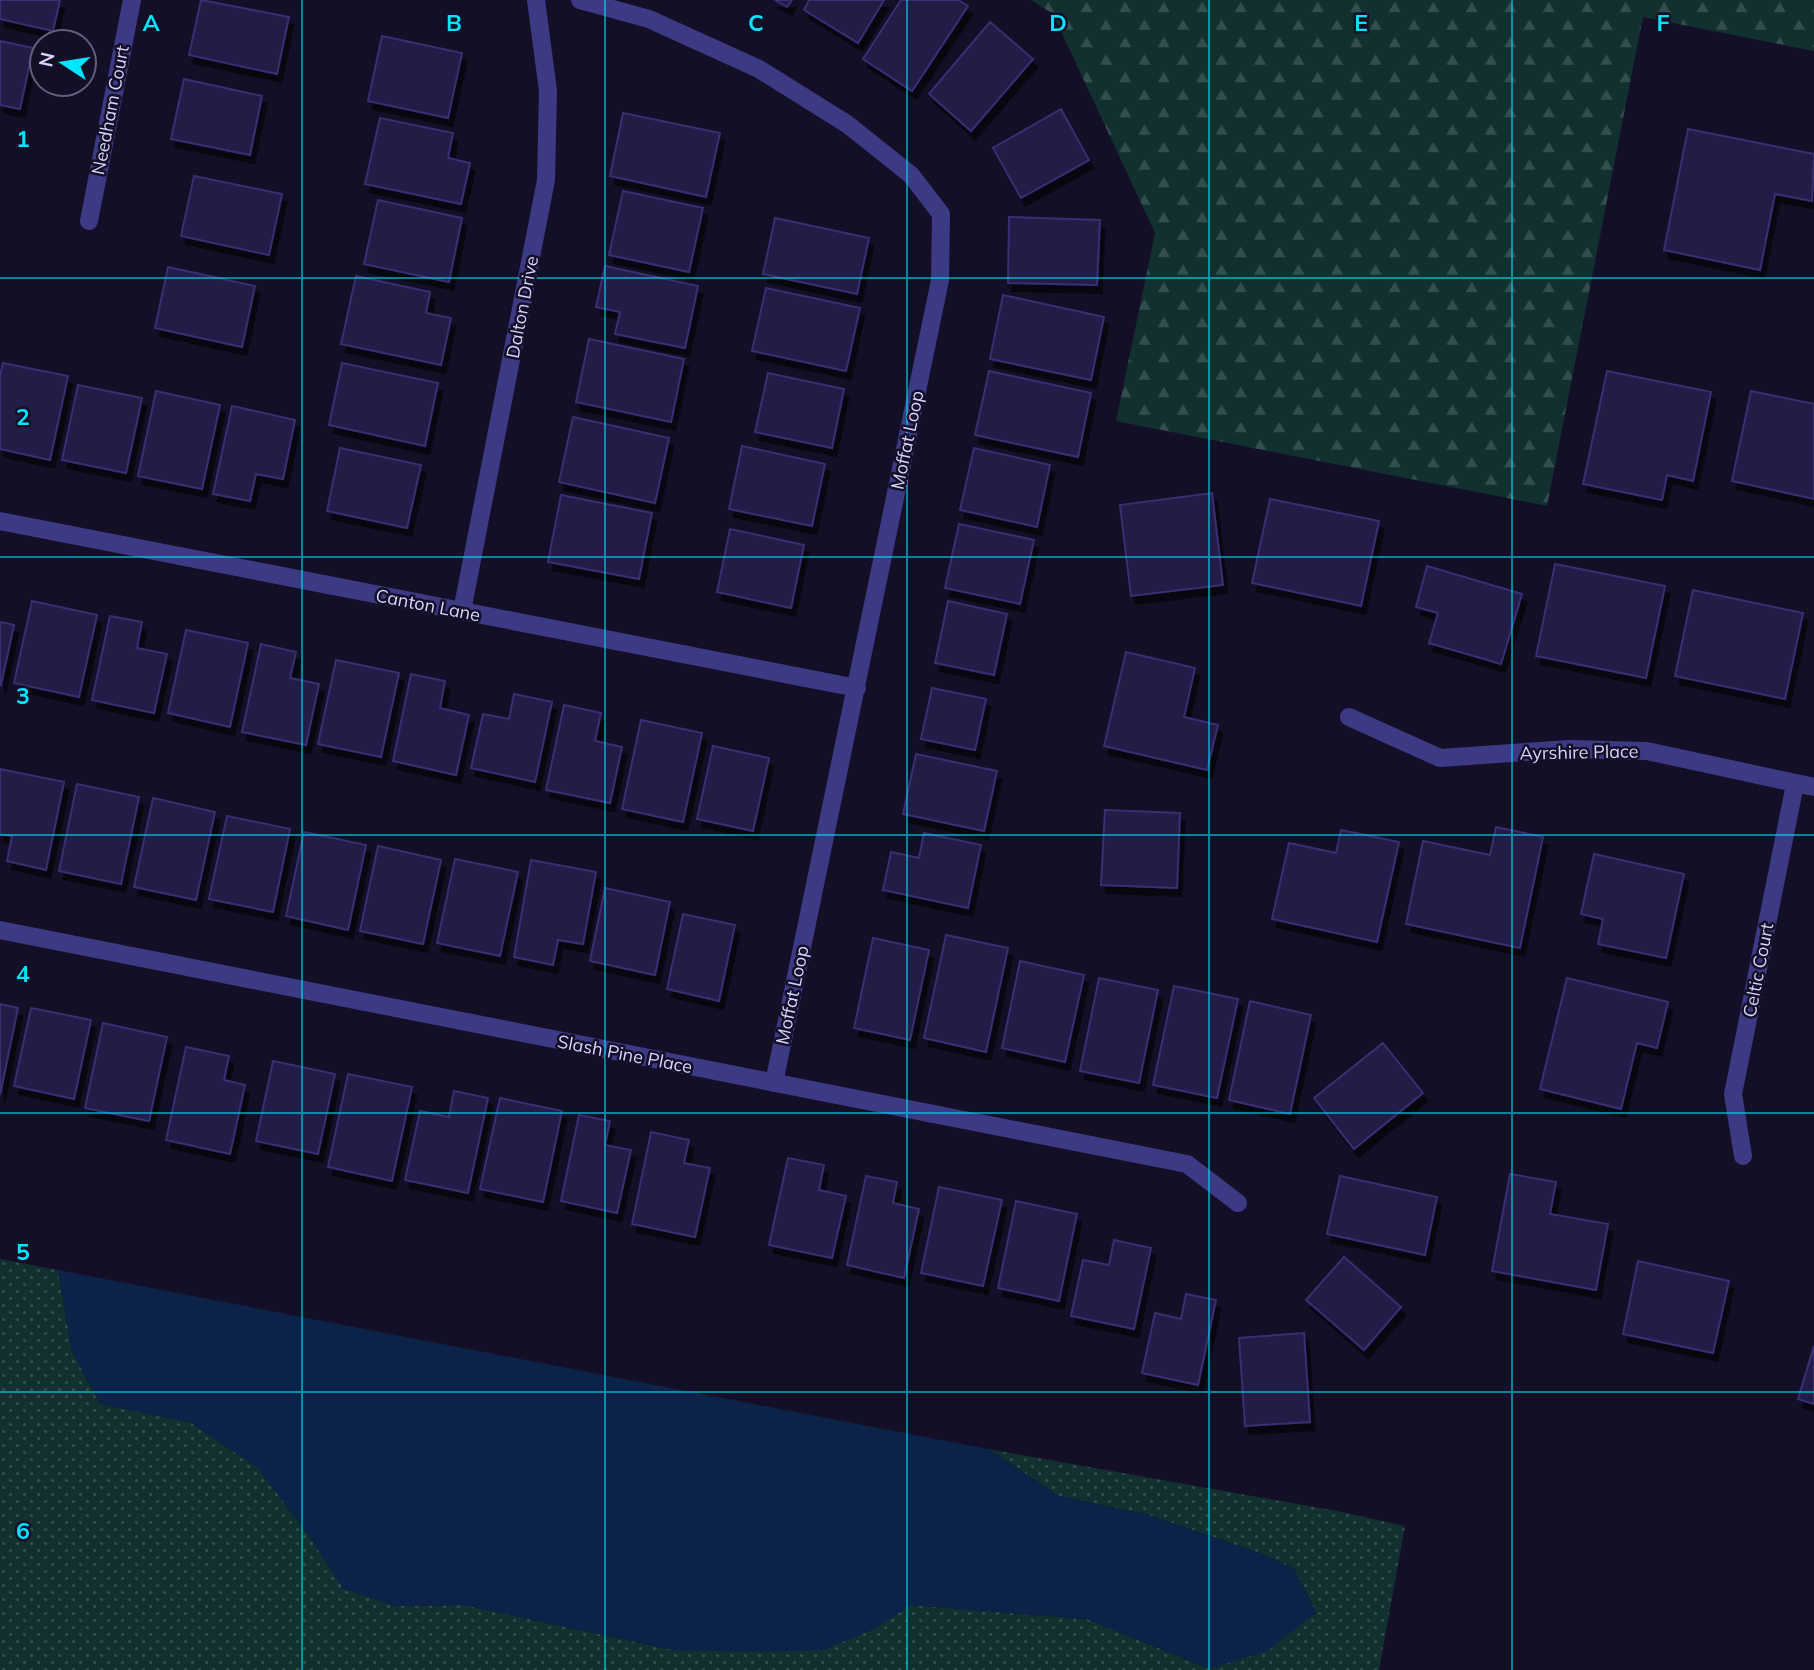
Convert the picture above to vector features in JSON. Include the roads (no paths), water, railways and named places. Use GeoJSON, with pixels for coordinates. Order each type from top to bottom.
{"type":"FeatureCollection","features":[{"type":"Feature","properties":{"kind":"street","name":"Needham Court"},"geometry":{"type":"LineString","coordinates":[[89,221],[132,0]]}},
{"type":"Feature","properties":{"kind":"street","name":"Dalton Drive"},"geometry":{"type":"LineString","coordinates":[[462,611],[546,180],[548,91],[536,0]]}},
{"type":"Feature","properties":{"kind":"street","name":"Moffat Loop"},"geometry":{"type":"LineString","coordinates":[[580,0],[649,19],[759,69],[847,124],[911,175],[941,214],[940,280],[774,1083]]}},
{"type":"Feature","properties":{"kind":"street","name":"Canton Lane"},"geometry":{"type":"LineString","coordinates":[[0,521],[857,688]]}},
{"type":"Feature","properties":{"kind":"street","name":"Ayrshire Place"},"geometry":{"type":"LineString","coordinates":[[1349,717],[1440,758],[1569,749],[1647,751],[1814,787]]}},
{"type":"Feature","properties":{"kind":"street","name":"Celtic Court"},"geometry":{"type":"LineString","coordinates":[[1743,1156],[1733,1094],[1795,784]]}},
{"type":"Feature","properties":{"kind":"street","name":"Slash Pine Place"},"geometry":{"type":"LineString","coordinates":[[0,930],[1187,1164],[1238,1203]]}},
{"type":"Feature","properties":{"kind":"water"},"geometry":{"type":"Polygon","coordinates":[[[58,1270],[988,1449],[1059,1496],[1149,1515],[1265,1555],[1294,1569],[1316,1612],[1269,1650],[1210,1669],[1087,1619],[911,1605],[874,1629],[823,1650],[760,1652],[674,1650],[464,1605],[394,1606],[343,1588],[307,1533],[258,1468],[190,1422],[100,1404],[72,1351],[58,1270]]]}}]}
